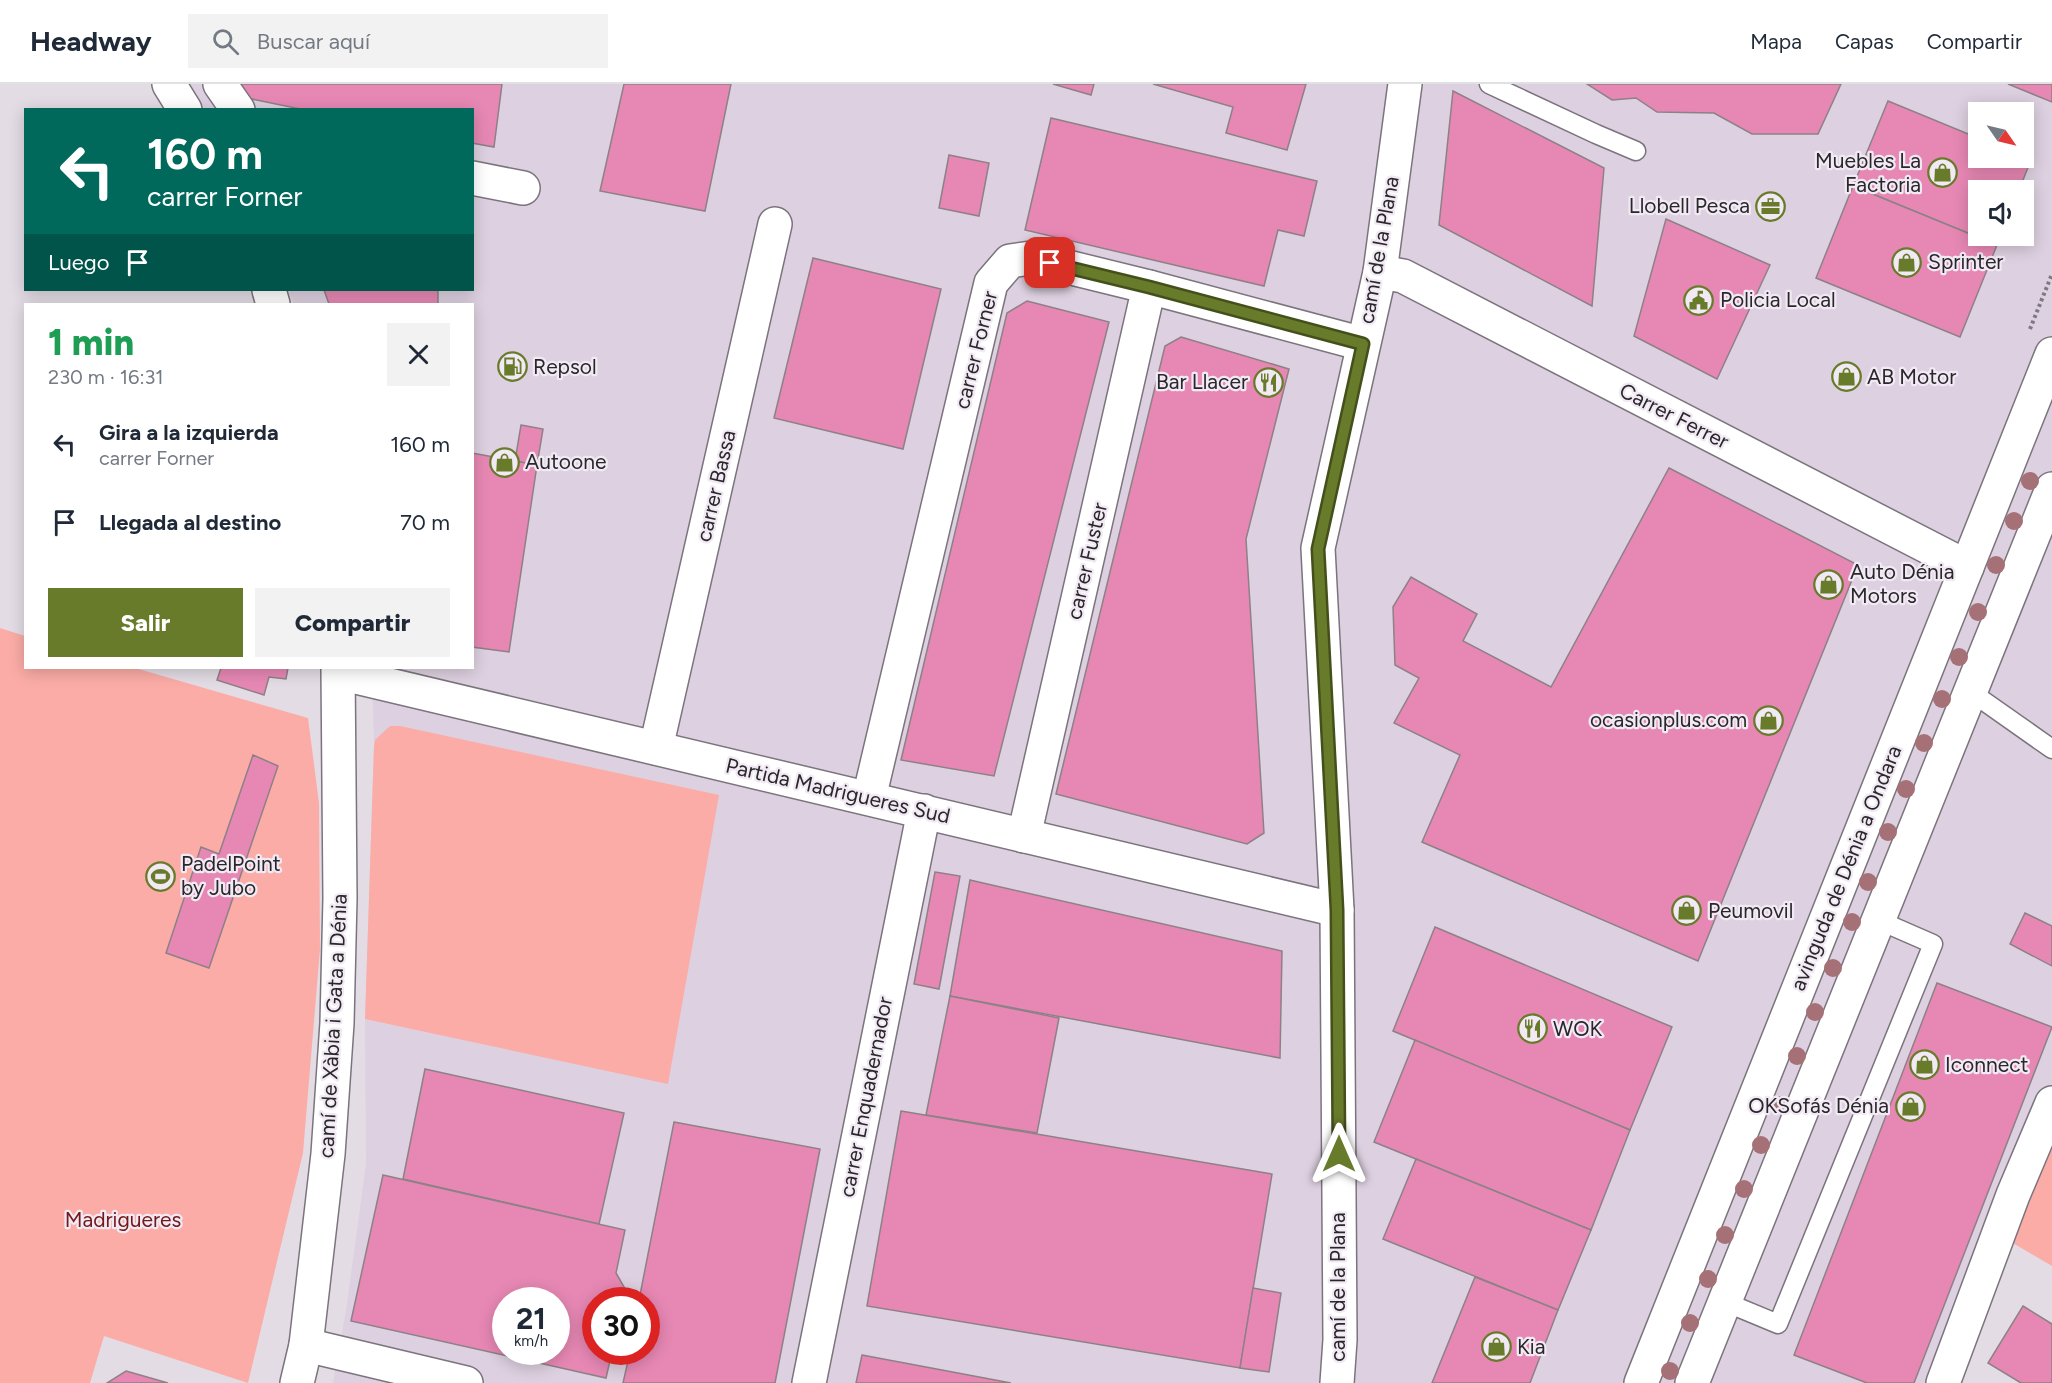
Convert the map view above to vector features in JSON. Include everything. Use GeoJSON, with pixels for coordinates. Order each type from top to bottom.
{"type":"FeatureCollection","features":[{"type":"Feature","properties":{"kind":"street"},"geometry":{"type":"LineString","coordinates":[[169,84],[184,108]]}},
{"type":"Feature","properties":{"kind":"street"},"geometry":{"type":"LineString","coordinates":[[220,84],[237,108]]}},
{"type":"Feature","properties":{"kind":"street","name":"camí de la Plana"},"geometry":{"type":"LineString","coordinates":[[1337,1383],[1340,1340],[1337,910],[1318,549],[1380,272],[1405,84]]}},
{"type":"Feature","properties":{"kind":"street"},"geometry":{"type":"LineString","coordinates":[[474,178],[523,188]]}},
{"type":"Feature","properties":{"kind":"street","name":"carrer Bassa"},"geometry":{"type":"LineString","coordinates":[[656,748],[776,225]]}},
{"type":"Feature","properties":{"kind":"street","name":"carrer Forner"},"geometry":{"type":"LineString","coordinates":[[869,798],[992,283],[1010,261],[1030,258],[1363,344]]}},
{"type":"Feature","properties":{"kind":"street","name":"Carrer Ferrer"},"geometry":{"type":"LineString","coordinates":[[1380,272],[1403,276],[1967,567]]}},
{"type":"Feature","properties":{"kind":"street","name":"carrer Fuster"},"geometry":{"type":"LineString","coordinates":[[1024,836],[1149,287]]}},
{"type":"Feature","properties":{"kind":"street","name":"avinguda de Dénia a Ondara"},"geometry":{"type":"LineString","coordinates":[[1641,1383],[2052,354]]}},
{"type":"Feature","properties":{"kind":"street"},"geometry":{"type":"LineString","coordinates":[[1692,1383],[2052,489]]}},
{"type":"Feature","properties":{"kind":"street","name":"Partida Madrigueres Sud"},"geometry":{"type":"LineString","coordinates":[[339,670],[1337,910]]}},
{"type":"Feature","properties":{"kind":"street","name":"camí de Xàbia i Gata a Dénia"},"geometry":{"type":"LineString","coordinates":[[297,1383],[306,1345],[328,1154],[337,1023],[340,898],[339,670]]}},
{"type":"Feature","properties":{"kind":"street","name":"carrer Enquadernador"},"geometry":{"type":"LineString","coordinates":[[809,1383],[924,811]]}},
{"type":"Feature","properties":{"kind":"street"},"geometry":{"type":"LineString","coordinates":[[1943,1383],[2013,1195],[2052,1104]]}},
{"type":"Feature","properties":{"kind":"street"},"geometry":{"type":"LineString","coordinates":[[306,1345],[466,1383]]}},
{"type":"Feature","properties":{"kind":"lane"},"geometry":{"type":"LineString","coordinates":[[1489,84],[1636,151]]}},
{"type":"Feature","properties":{"kind":"lane"},"geometry":{"type":"LineString","coordinates":[[1971,692],[2052,749]]}},
{"type":"Feature","properties":{"kind":"lane"},"geometry":{"type":"LineString","coordinates":[[1725,1302],[1778,1324],[1934,944],[1878,920]]}},
{"type":"Feature","properties":{"kind":"shaded area"},"geometry":{"type":"Polygon","coordinates":[[[190,84],[2052,84],[2052,1138],[1958,1383],[333,1383],[346,1311],[366,1164],[365,1019],[374,746],[372,669],[474,669],[474,303],[294,303],[288,291],[474,291],[474,108],[204,108],[190,84]]]}},
{"type":"Feature","properties":{"kind":"green space","name":"PadelPoint by Jubo"},"geometry":{"type":"Polygon","coordinates":[[[0,628],[24,636],[24,669],[138,669],[308,718],[319,803],[320,949],[303,1153],[248,1383],[104,1336],[90,1383],[0,1383],[0,628]]]}},
{"type":"Feature","properties":{"kind":"green space"},"geometry":{"type":"Polygon","coordinates":[[[390,726],[400,726],[719,795],[668,1084],[365,1019],[374,746],[375,740],[390,726]]]}},
{"type":"Feature","properties":{"kind":"green space"},"geometry":{"type":"Polygon","coordinates":[[[2052,1138],[2052,1266],[2006,1239],[2052,1138]]]}},
{"type":"Feature","properties":{"kind":"building"},"geometry":{"type":"Polygon","coordinates":[[[233,84],[502,84],[494,147],[474,143],[474,108],[295,108],[242,97],[233,84]]]}},
{"type":"Feature","properties":{"kind":"building"},"geometry":{"type":"Polygon","coordinates":[[[624,84],[731,84],[705,211],[600,191],[624,84]]]}},
{"type":"Feature","properties":{"kind":"building"},"geometry":{"type":"Polygon","coordinates":[[[1053,84],[1094,84],[1091,95],[1053,84]]]}},
{"type":"Feature","properties":{"kind":"building"},"geometry":{"type":"Polygon","coordinates":[[[1153,84],[1306,84],[1287,150],[1226,133],[1233,107],[1153,84]]]}},
{"type":"Feature","properties":{"kind":"building"},"geometry":{"type":"Polygon","coordinates":[[[1587,84],[1841,84],[1818,134],[1752,134],[1714,113],[1657,112],[1636,98],[1612,100],[1587,84]]]}},
{"type":"Feature","properties":{"kind":"building"},"geometry":{"type":"Polygon","coordinates":[[[2008,84],[2052,84],[2052,102],[2008,84]]]}},
{"type":"Feature","properties":{"kind":"building"},"geometry":{"type":"Polygon","coordinates":[[[1453,91],[1604,168],[1592,306],[1439,225],[1453,91]]]}},
{"type":"Feature","properties":{"kind":"building","name":"Muebles La Factoria"},"geometry":{"type":"Polygon","coordinates":[[[1888,101],[1968,134],[1968,168],[2028,168],[2023,180],[1968,180],[1968,233],[1853,186],[1888,101]]]}},
{"type":"Feature","properties":{"kind":"building"},"geometry":{"type":"Polygon","coordinates":[[[1051,118],[1317,181],[1304,236],[1278,230],[1264,286],[1025,230],[1051,118]]]}},
{"type":"Feature","properties":{"kind":"building"},"geometry":{"type":"Polygon","coordinates":[[[949,155],[989,163],[979,216],[939,208],[949,155]]]}},
{"type":"Feature","properties":{"kind":"building","name":"Sprinter"},"geometry":{"type":"Polygon","coordinates":[[[1853,186],[1968,233],[1968,246],[1997,246],[1960,337],[1816,278],[1853,186]]]}},
{"type":"Feature","properties":{"kind":"building","name":"Policia Local"},"geometry":{"type":"Polygon","coordinates":[[[1666,219],[1770,265],[1717,379],[1634,336],[1666,219]]]}},
{"type":"Feature","properties":{"kind":"building"},"geometry":{"type":"Polygon","coordinates":[[[813,258],[941,289],[903,449],[774,418],[813,258]]]}},
{"type":"Feature","properties":{"kind":"building"},"geometry":{"type":"Polygon","coordinates":[[[324,291],[438,291],[438,303],[329,303],[324,291]]]}},
{"type":"Feature","properties":{"kind":"building"},"geometry":{"type":"Polygon","coordinates":[[[1027,301],[1109,322],[994,776],[901,760],[1007,313],[1027,301]]]}},
{"type":"Feature","properties":{"kind":"building"},"geometry":{"type":"Polygon","coordinates":[[[1181,337],[1289,369],[1246,539],[1264,833],[1247,844],[1056,794],[1165,346],[1181,337]]]}},
{"type":"Feature","properties":{"kind":"building"},"geometry":{"type":"Polygon","coordinates":[[[521,425],[543,429],[537,465],[515,461],[521,425]]]}},
{"type":"Feature","properties":{"kind":"building"},"geometry":{"type":"Polygon","coordinates":[[[474,453],[537,465],[509,652],[474,647],[474,453]]]}},
{"type":"Feature","properties":{"kind":"building"},"geometry":{"type":"Polygon","coordinates":[[[1669,468],[1858,565],[1698,961],[1422,842],[1460,755],[1394,723],[1419,678],[1395,665],[1393,607],[1411,577],[1477,614],[1463,641],[1551,687],[1669,468]]]}},
{"type":"Feature","properties":{"kind":"building"},"geometry":{"type":"Polygon","coordinates":[[[221,669],[288,669],[286,679],[269,677],[264,695],[217,680],[221,669]]]}},
{"type":"Feature","properties":{"kind":"building"},"geometry":{"type":"Polygon","coordinates":[[[253,755],[278,766],[209,968],[166,953],[201,847],[219,854],[253,755]]]}},
{"type":"Feature","properties":{"kind":"building"},"geometry":{"type":"Polygon","coordinates":[[[935,872],[960,876],[939,989],[914,984],[935,872]]]}},
{"type":"Feature","properties":{"kind":"building"},"geometry":{"type":"Polygon","coordinates":[[[970,880],[1282,951],[1280,1058],[950,996],[970,880]]]}},
{"type":"Feature","properties":{"kind":"building"},"geometry":{"type":"Polygon","coordinates":[[[2025,913],[2052,926],[2052,966],[2010,944],[2025,913]]]}},
{"type":"Feature","properties":{"kind":"building","name":"WOK"},"geometry":{"type":"Polygon","coordinates":[[[1435,927],[1672,1027],[1630,1130],[1393,1031],[1435,927]]]}},
{"type":"Feature","properties":{"kind":"building"},"geometry":{"type":"Polygon","coordinates":[[[1937,983],[2052,1027],[1914,1383],[1867,1383],[1794,1355],[1937,983]]]}},
{"type":"Feature","properties":{"kind":"building"},"geometry":{"type":"Polygon","coordinates":[[[950,996],[1059,1018],[1037,1133],[926,1115],[950,996]]]}},
{"type":"Feature","properties":{"kind":"building"},"geometry":{"type":"Polygon","coordinates":[[[1415,1040],[1630,1130],[1591,1230],[1374,1142],[1415,1040]]]}},
{"type":"Feature","properties":{"kind":"building"},"geometry":{"type":"Polygon","coordinates":[[[425,1069],[624,1113],[599,1224],[403,1179],[425,1069]]]}},
{"type":"Feature","properties":{"kind":"building"},"geometry":{"type":"Polygon","coordinates":[[[901,1111],[1272,1174],[1240,1368],[867,1306],[901,1111]]]}},
{"type":"Feature","properties":{"kind":"building"},"geometry":{"type":"Polygon","coordinates":[[[674,1122],[820,1149],[775,1383],[623,1383],[627,1365],[660,1365],[660,1287],[642,1287],[674,1122]]]}},
{"type":"Feature","properties":{"kind":"building"},"geometry":{"type":"Polygon","coordinates":[[[1416,1159],[1591,1230],[1558,1310],[1383,1239],[1416,1159]]]}},
{"type":"Feature","properties":{"kind":"building"},"geometry":{"type":"Polygon","coordinates":[[[383,1175],[625,1230],[616,1273],[624,1287],[582,1287],[582,1365],[609,1365],[606,1378],[548,1365],[570,1365],[570,1287],[492,1287],[492,1353],[351,1321],[383,1175]]]}},
{"type":"Feature","properties":{"kind":"building","name":"Kia"},"geometry":{"type":"Polygon","coordinates":[[[1475,1277],[1558,1310],[1530,1383],[1432,1383],[1475,1277]]]}},
{"type":"Feature","properties":{"kind":"building"},"geometry":{"type":"Polygon","coordinates":[[[1253,1288],[1281,1293],[1269,1372],[1240,1368],[1253,1288]]]}},
{"type":"Feature","properties":{"kind":"building"},"geometry":{"type":"Polygon","coordinates":[[[2023,1306],[2052,1324],[2052,1383],[2021,1383],[1988,1363],[2023,1306]]]}},
{"type":"Feature","properties":{"kind":"building"},"geometry":{"type":"Polygon","coordinates":[[[862,1355],[1011,1383],[856,1383],[862,1355]]]}},
{"type":"Feature","properties":{"kind":"building"},"geometry":{"type":"Polygon","coordinates":[[[126,1371],[168,1383],[107,1383],[126,1371]]]}},
{"type":"Feature","properties":{"kind":"place","name":"Muebles La Factoria"},"geometry":{"type":"Point","coordinates":[1942,173]}},
{"type":"Feature","properties":{"kind":"place","name":"Llobell Pesca"},"geometry":{"type":"Point","coordinates":[1771,206]}},
{"type":"Feature","properties":{"kind":"place","name":"Sprinter"},"geometry":{"type":"Point","coordinates":[1907,262]}},
{"type":"Feature","properties":{"kind":"place","name":"Policia Local"},"geometry":{"type":"Point","coordinates":[1699,300]}},
{"type":"Feature","properties":{"kind":"place","name":"Repsol"},"geometry":{"type":"Point","coordinates":[512,367]}},
{"type":"Feature","properties":{"kind":"place","name":"AB Motor"},"geometry":{"type":"Point","coordinates":[1846,377]}},
{"type":"Feature","properties":{"kind":"place","name":"Bar Llacer"},"geometry":{"type":"Point","coordinates":[1269,382]}},
{"type":"Feature","properties":{"kind":"place","name":"Autoone"},"geometry":{"type":"Point","coordinates":[504,462]}},
{"type":"Feature","properties":{"kind":"place","name":"Auto Dénia Motors"},"geometry":{"type":"Point","coordinates":[1829,584]}},
{"type":"Feature","properties":{"kind":"place","name":"ocasionplus.com"},"geometry":{"type":"Point","coordinates":[1768,720]}},
{"type":"Feature","properties":{"kind":"place","name":"PadelPoint by Jubo"},"geometry":{"type":"Point","coordinates":[160,876]}},
{"type":"Feature","properties":{"kind":"place","name":"Peumovil"},"geometry":{"type":"Point","coordinates":[1687,911]}},
{"type":"Feature","properties":{"kind":"place","name":"WOK"},"geometry":{"type":"Point","coordinates":[1532,1029]}},
{"type":"Feature","properties":{"kind":"place","name":"Iconnect"},"geometry":{"type":"Point","coordinates":[1924,1065]}},
{"type":"Feature","properties":{"kind":"place","name":"OKSofás Dénia"},"geometry":{"type":"Point","coordinates":[1910,1106]}},
{"type":"Feature","properties":{"kind":"place","name":"Kia"},"geometry":{"type":"Point","coordinates":[1496,1347]}},
{"type":"Feature","properties":{"kind":"route"},"geometry":{"type":"LineString","coordinates":[[1050,263],[1363,344],[1318,549],[1337,910],[1339,1154]]}},
{"type":"Feature","properties":{"kind":"park label","name":"Madrigueres"},"geometry":{"type":"Point","coordinates":[123,1220]}}]}
